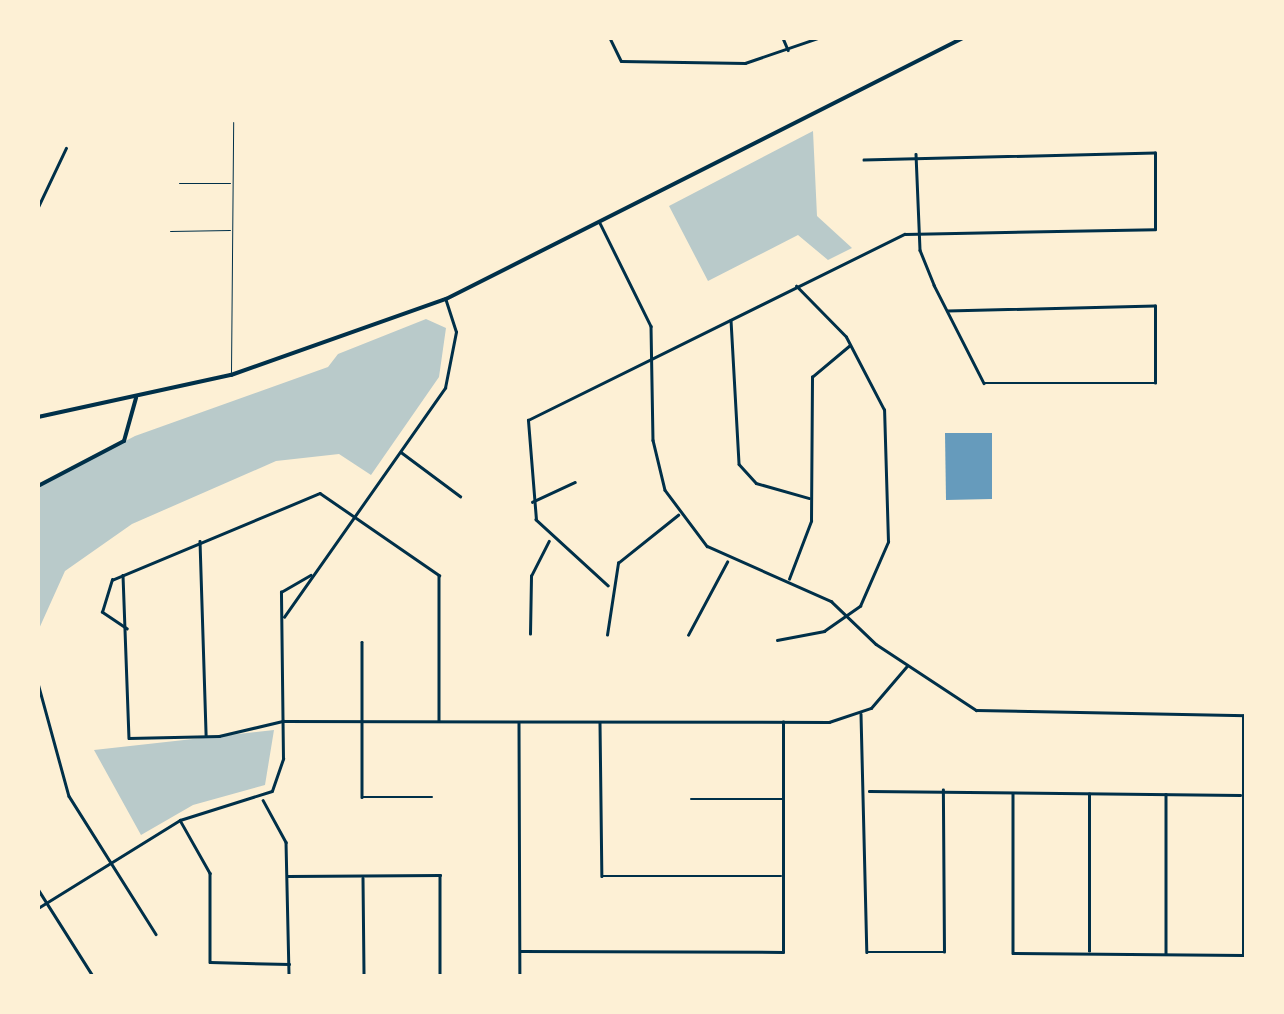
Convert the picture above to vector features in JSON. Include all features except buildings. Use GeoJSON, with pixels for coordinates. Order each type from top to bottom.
{"type":"FeatureCollection","features":[{"type":"Feature","properties":{"kind":"main road"},"geometry":{"type":"LineString","coordinates":[[38,417],[232,375],[446,299],[963,38]]}},
{"type":"Feature","properties":{"kind":"main road"},"geometry":{"type":"LineString","coordinates":[[38,486],[124,440],[136,398]]}},
{"type":"Feature","properties":{"kind":"street"},"geometry":{"type":"LineString","coordinates":[[610,38],[617,58],[744,63],[788,52],[818,38]]}},
{"type":"Feature","properties":{"kind":"street"},"geometry":{"type":"LineString","coordinates":[[783,38],[788,52]]}},
{"type":"Feature","properties":{"kind":"street"},"geometry":{"type":"LineString","coordinates":[[38,207],[66,148]]}},
{"type":"Feature","properties":{"kind":"street"},"geometry":{"type":"LineString","coordinates":[[916,152],[917,232],[948,311],[984,383],[1156,383],[1155,306],[948,311]]}},
{"type":"Feature","properties":{"kind":"street"},"geometry":{"type":"LineString","coordinates":[[608,586],[549,541],[531,502],[528,420],[794,284],[917,232],[1156,229],[1155,153],[916,152],[864,160]]}},
{"type":"Feature","properties":{"kind":"street"},"geometry":{"type":"LineString","coordinates":[[600,223],[647,314],[654,355],[656,458],[678,516],[728,560],[788,580],[849,615],[953,700],[995,715],[1245,715],[1242,955],[1014,953],[1014,793]]}},
{"type":"Feature","properties":{"kind":"street"},"geometry":{"type":"LineString","coordinates":[[777,640],[849,615],[884,564],[888,514],[888,428],[850,345],[794,284]]}},
{"type":"Feature","properties":{"kind":"street"},"geometry":{"type":"LineString","coordinates":[[284,617],[310,575],[401,452],[450,375],[456,332],[446,299]]}},
{"type":"Feature","properties":{"kind":"street"},"geometry":{"type":"LineString","coordinates":[[730,318],[739,464],[756,483],[811,498]]}},
{"type":"Feature","properties":{"kind":"street"},"geometry":{"type":"LineString","coordinates":[[788,580],[808,538],[812,377],[850,345]]}},
{"type":"Feature","properties":{"kind":"street"},"geometry":{"type":"LineString","coordinates":[[401,452],[460,496]]}},
{"type":"Feature","properties":{"kind":"street"},"geometry":{"type":"LineString","coordinates":[[531,502],[575,482]]}},
{"type":"Feature","properties":{"kind":"street"},"geometry":{"type":"LineString","coordinates":[[128,629],[114,628],[102,612],[102,594],[123,575],[302,494],[328,496],[439,574],[438,721]]}},
{"type":"Feature","properties":{"kind":"street"},"geometry":{"type":"LineString","coordinates":[[607,635],[608,586],[632,544],[678,516]]}},
{"type":"Feature","properties":{"kind":"street"},"geometry":{"type":"LineString","coordinates":[[200,541],[206,737]]}},
{"type":"Feature","properties":{"kind":"street"},"geometry":{"type":"LineString","coordinates":[[530,634],[531,576],[549,541]]}},
{"type":"Feature","properties":{"kind":"street"},"geometry":{"type":"LineString","coordinates":[[688,635],[728,560]]}},
{"type":"Feature","properties":{"kind":"street"},"geometry":{"type":"LineString","coordinates":[[123,575],[130,738],[206,737],[283,722],[783,722],[861,714],[907,666]]}},
{"type":"Feature","properties":{"kind":"street"},"geometry":{"type":"LineString","coordinates":[[38,908],[180,820],[262,799],[282,771],[284,586],[310,575]]}},
{"type":"Feature","properties":{"kind":"street"},"geometry":{"type":"LineString","coordinates":[[362,642],[362,797],[432,797]]}},
{"type":"Feature","properties":{"kind":"street"},"geometry":{"type":"LineString","coordinates":[[38,683],[65,785],[156,934]]}},
{"type":"Feature","properties":{"kind":"street"},"geometry":{"type":"LineString","coordinates":[[861,714],[866,791],[867,952],[944,952],[943,790]]}},
{"type":"Feature","properties":{"kind":"street"},"geometry":{"type":"LineString","coordinates":[[518,721],[520,976]]}},
{"type":"Feature","properties":{"kind":"street"},"geometry":{"type":"LineString","coordinates":[[600,722],[602,876],[783,876]]}},
{"type":"Feature","properties":{"kind":"street"},"geometry":{"type":"LineString","coordinates":[[520,951],[783,952],[783,722]]}},
{"type":"Feature","properties":{"kind":"street"},"geometry":{"type":"LineString","coordinates":[[866,791],[1242,796]]}},
{"type":"Feature","properties":{"kind":"street"},"geometry":{"type":"LineString","coordinates":[[1166,792],[1166,954]]}},
{"type":"Feature","properties":{"kind":"street"},"geometry":{"type":"LineString","coordinates":[[1089,793],[1089,954]]}},
{"type":"Feature","properties":{"kind":"street"},"geometry":{"type":"LineString","coordinates":[[262,799],[286,842],[289,976]]}},
{"type":"Feature","properties":{"kind":"street"},"geometry":{"type":"LineString","coordinates":[[691,799],[783,799]]}},
{"type":"Feature","properties":{"kind":"street"},"geometry":{"type":"LineString","coordinates":[[180,820],[210,873],[210,962],[288,964]]}},
{"type":"Feature","properties":{"kind":"street"},"geometry":{"type":"LineString","coordinates":[[288,876],[440,875],[440,976]]}},
{"type":"Feature","properties":{"kind":"street"},"geometry":{"type":"LineString","coordinates":[[363,876],[364,976]]}},
{"type":"Feature","properties":{"kind":"street"},"geometry":{"type":"LineString","coordinates":[[38,889],[92,976]]}},
{"type":"Feature","properties":{"kind":"lane"},"geometry":{"type":"LineString","coordinates":[[232,375],[233,122]]}},
{"type":"Feature","properties":{"kind":"lane"},"geometry":{"type":"LineString","coordinates":[[179,183],[232,182]]}},
{"type":"Feature","properties":{"kind":"lane"},"geometry":{"type":"LineString","coordinates":[[170,232],[233,230]]}},
{"type":"Feature","properties":{"kind":"shaded area"},"geometry":{"type":"Polygon","coordinates":[[[813,131],[817,216],[852,248],[828,260],[798,235],[708,281],[669,206],[813,131]]]}},
{"type":"Feature","properties":{"kind":"shaded area"},"geometry":{"type":"Polygon","coordinates":[[[426,319],[446,328],[439,377],[371,475],[339,454],[276,461],[132,524],[65,571],[38,631],[38,487],[135,436],[328,367],[338,354],[426,319]]]}},
{"type":"Feature","properties":{"kind":"shaded area"},"geometry":{"type":"Polygon","coordinates":[[[274,730],[265,785],[193,805],[141,835],[94,750],[274,730]]]}},
{"type":"Feature","properties":{"kind":"water"},"geometry":{"type":"Polygon","coordinates":[[[945,433],[992,433],[992,499],[946,500],[945,433]]]}}]}
